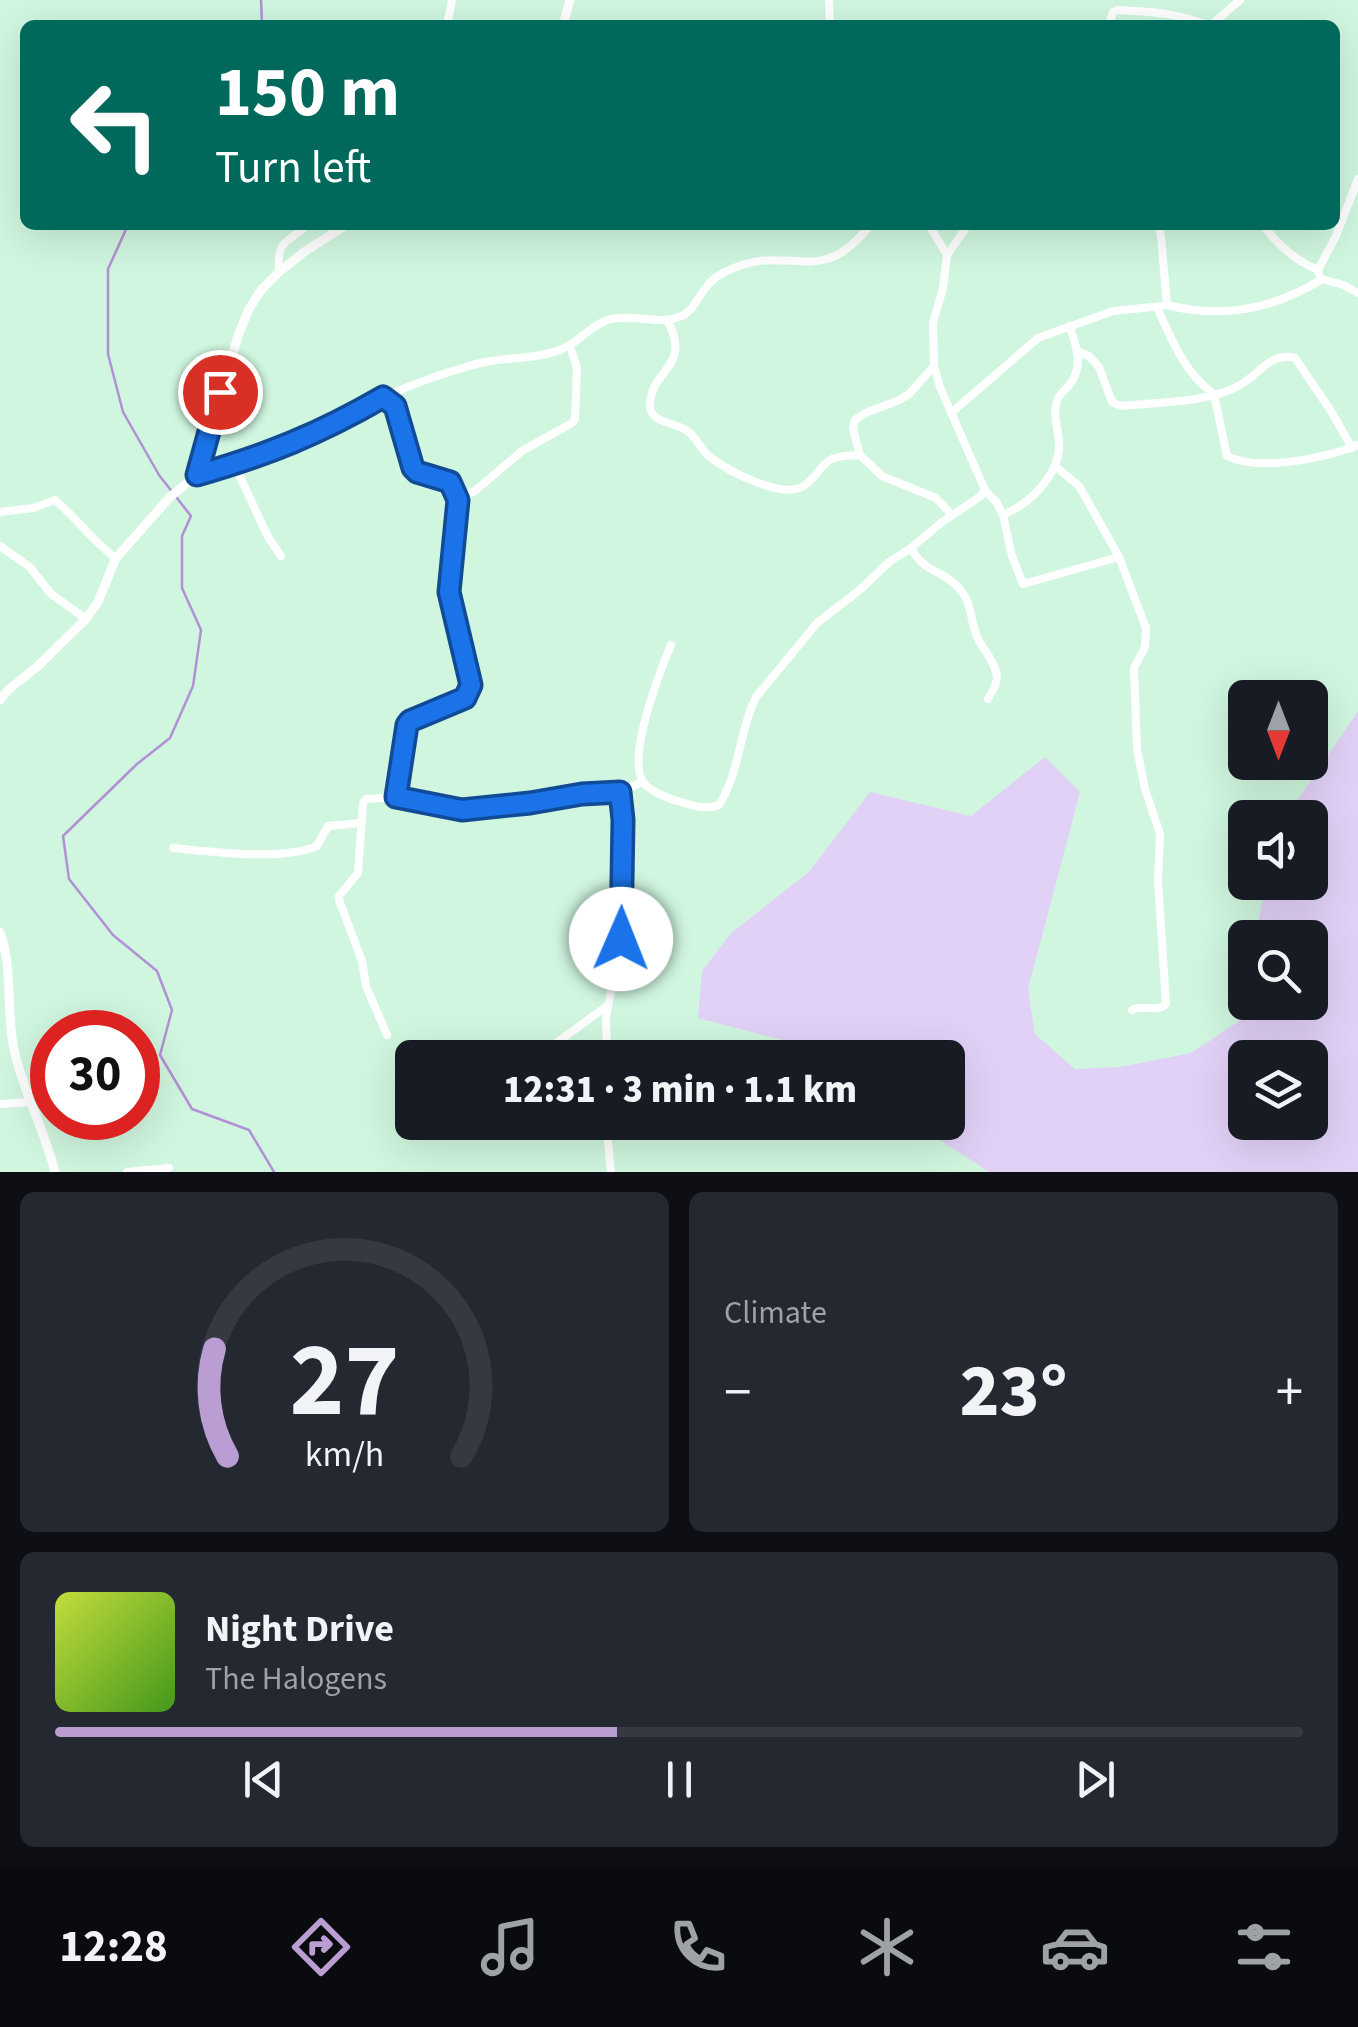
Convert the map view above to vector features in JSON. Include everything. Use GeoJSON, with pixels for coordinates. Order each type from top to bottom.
{"type":"FeatureCollection","features":[{"type":"Feature","properties":{"kind":"street"},"geometry":{"type":"LineString","coordinates":[[1160,11],[1164,0]]}},
{"type":"Feature","properties":{"kind":"street"},"geometry":{"type":"LineString","coordinates":[[1215,20],[1240,0]]}},
{"type":"Feature","properties":{"kind":"street"},"geometry":{"type":"LineString","coordinates":[[1111,20],[1115,10],[1160,11],[1195,20]]}},
{"type":"Feature","properties":{"kind":"street"},"geometry":{"type":"LineString","coordinates":[[1340,226],[1358,179]]}},
{"type":"Feature","properties":{"kind":"street"},"geometry":{"type":"LineString","coordinates":[[278,272],[281,245],[301,230]]}},
{"type":"Feature","properties":{"kind":"street"},"geometry":{"type":"LineString","coordinates":[[197,475],[227,369],[249,309],[278,272],[338,230]]}},
{"type":"Feature","properties":{"kind":"street"},"geometry":{"type":"LineString","coordinates":[[0,700],[86,619],[98,602],[116,558],[170,498],[197,475],[307,438],[383,397],[483,362],[545,354],[570,346],[608,320],[667,320],[685,314],[718,275],[732,268],[754,261],[816,262],[831,258],[845,252],[866,230]]}},
{"type":"Feature","properties":{"kind":"street"},"geometry":{"type":"LineString","coordinates":[[932,230],[947,255]]}},
{"type":"Feature","properties":{"kind":"street"},"geometry":{"type":"LineString","coordinates":[[964,230],[947,255],[933,323],[934,366],[984,490],[1004,515],[1012,556],[1023,584],[1119,558]]}},
{"type":"Feature","properties":{"kind":"street"},"geometry":{"type":"LineString","coordinates":[[1077,351],[1095,361],[1116,405],[1214,394],[1240,386],[1272,360],[1289,355],[1355,447],[1290,462],[1234,460],[1228,456],[1214,394],[1190,371],[1173,342],[1162,306],[1159,230]]}},
{"type":"Feature","properties":{"kind":"street"},"geometry":{"type":"LineString","coordinates":[[1268,230],[1287,251],[1320,275],[1358,293]]}},
{"type":"Feature","properties":{"kind":"street"},"geometry":{"type":"LineString","coordinates":[[951,413],[1038,338],[1068,326],[1112,312],[1162,306],[1228,312],[1300,293],[1320,275],[1338,230]]}},
{"type":"Feature","properties":{"kind":"street"},"geometry":{"type":"LineString","coordinates":[[667,320],[675,336],[676,352],[650,398],[650,410],[655,418],[690,432],[709,457],[755,482],[785,490],[806,485],[833,458],[860,455]]}},
{"type":"Feature","properties":{"kind":"street"},"geometry":{"type":"LineString","coordinates":[[1004,515],[1022,506],[1055,466],[1059,441],[1056,400],[1076,375],[1077,351],[1068,326]]}},
{"type":"Feature","properties":{"kind":"street"},"geometry":{"type":"LineString","coordinates":[[458,500],[476,490],[522,451],[575,419],[576,368],[570,346]]}},
{"type":"Feature","properties":{"kind":"street"},"geometry":{"type":"LineString","coordinates":[[934,366],[909,394],[865,412],[855,420],[853,429],[860,455],[882,476],[936,498],[952,515]]}},
{"type":"Feature","properties":{"kind":"street"},"geometry":{"type":"LineString","coordinates":[[383,397],[395,406],[413,468],[450,482],[458,500],[449,592],[471,685],[465,698],[407,725],[396,797]]}},
{"type":"Feature","properties":{"kind":"street"},"geometry":{"type":"LineString","coordinates":[[234,464],[281,556]]}},
{"type":"Feature","properties":{"kind":"street"},"geometry":{"type":"LineString","coordinates":[[1055,466],[1079,486],[1119,558],[1146,628],[1145,647],[1134,668],[1137,748],[1159,830],[1158,880],[1166,1004],[1132,1010]]}},
{"type":"Feature","properties":{"kind":"street"},"geometry":{"type":"LineString","coordinates":[[671,645],[654,685],[644,726],[639,770],[642,782],[668,798],[712,808],[719,805],[732,778],[756,696],[818,624],[889,562],[971,504],[984,490]]}},
{"type":"Feature","properties":{"kind":"street"},"geometry":{"type":"LineString","coordinates":[[0,512],[33,508],[55,500],[103,550],[116,558]]}},
{"type":"Feature","properties":{"kind":"street"},"geometry":{"type":"LineString","coordinates":[[0,546],[30,567],[50,593],[86,619]]}},
{"type":"Feature","properties":{"kind":"street"},"geometry":{"type":"LineString","coordinates":[[911,548],[922,565],[950,580],[969,603],[978,639],[996,673],[996,684],[988,699]]}},
{"type":"Feature","properties":{"kind":"street"},"geometry":{"type":"LineString","coordinates":[[387,1035],[366,986],[362,961],[339,900],[358,873],[366,799],[396,797],[462,810],[620,792],[642,782]]}},
{"type":"Feature","properties":{"kind":"street"},"geometry":{"type":"LineString","coordinates":[[607,1040],[607,1006],[621,939],[620,792]]}},
{"type":"Feature","properties":{"kind":"street"},"geometry":{"type":"LineString","coordinates":[[173,848],[220,853],[287,852],[317,846],[328,826],[361,824]]}},
{"type":"Feature","properties":{"kind":"street"},"geometry":{"type":"LineString","coordinates":[[0,932],[10,974],[15,1054],[30,1099]]}},
{"type":"Feature","properties":{"kind":"street"},"geometry":{"type":"LineString","coordinates":[[560,1040],[607,1006]]}},
{"type":"Feature","properties":{"kind":"street"},"geometry":{"type":"LineString","coordinates":[[0,1104],[30,1102]]}},
{"type":"Feature","properties":{"kind":"street"},"geometry":{"type":"LineString","coordinates":[[46,1140],[55,1172]]}},
{"type":"Feature","properties":{"kind":"street"},"geometry":{"type":"LineString","coordinates":[[608,1140],[612,1172]]}},
{"type":"Feature","properties":{"kind":"street"},"geometry":{"type":"LineString","coordinates":[[127,1172],[169,1168]]}},
{"type":"Feature","properties":{"kind":"shaded area"},"geometry":{"type":"Polygon","coordinates":[[[1358,711],[1358,1172],[989,1172],[940,1140],[965,1140],[965,1040],[782,1040],[698,1018],[702,971],[731,933],[809,872],[870,792],[971,816],[1045,757],[1080,792],[1028,989],[1035,1034],[1075,1069],[1120,1067],[1191,1053],[1238,1020],[1328,1020],[1328,920],[1258,920],[1263,900],[1328,900],[1328,800],[1298,800],[1311,780],[1328,780],[1328,755],[1358,711]]]}},
{"type":"Feature","properties":{"kind":"waterway"},"geometry":{"type":"LineString","coordinates":[[261,0],[262,20]]}},
{"type":"Feature","properties":{"kind":"waterway"},"geometry":{"type":"LineString","coordinates":[[126,230],[108,269],[108,354],[123,412],[159,475],[191,516],[182,536],[182,588],[201,630],[193,686],[170,738],[137,764],[63,836],[69,879],[113,935],[157,971],[172,1010],[160,1055],[192,1109],[249,1130],[274,1172]]}},
{"type":"Feature","properties":{"kind":"route"},"geometry":{"type":"LineString","coordinates":[[220,392],[197,475],[307,438],[383,397],[395,406],[413,468],[450,482],[458,500],[449,592],[471,685],[465,698],[407,725],[396,797],[462,810],[620,792],[621,939]]}}]}
